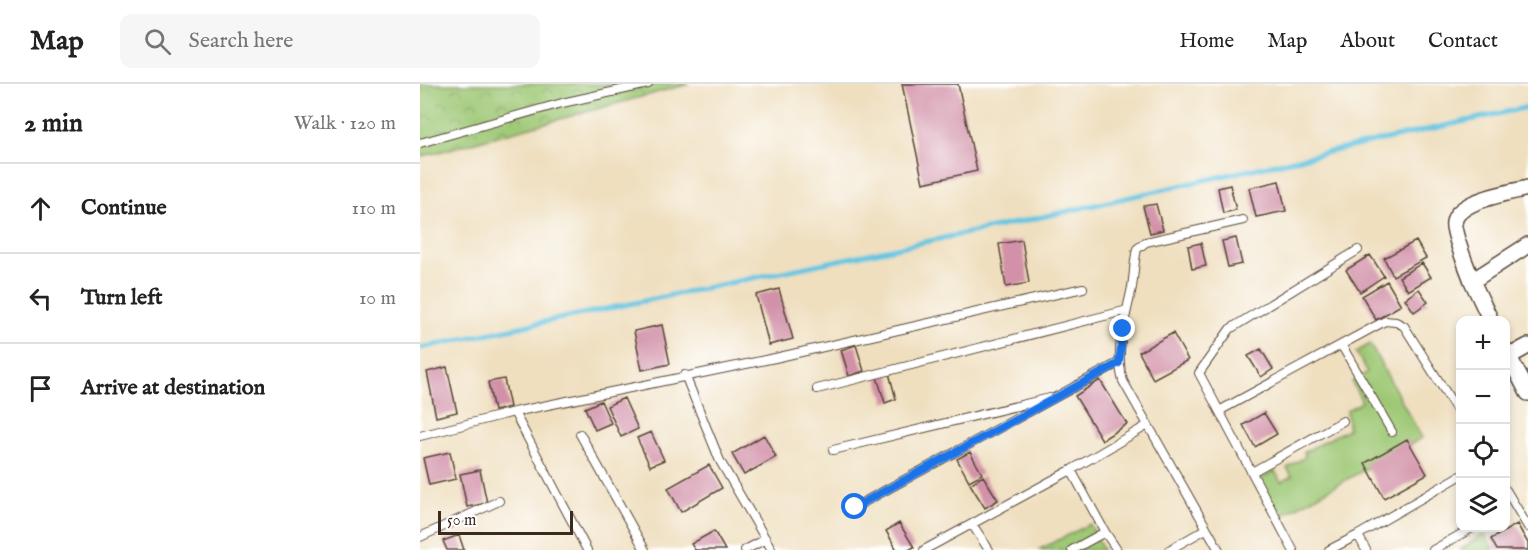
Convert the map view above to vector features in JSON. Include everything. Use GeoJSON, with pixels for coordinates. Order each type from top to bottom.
{"type":"FeatureCollection","features":[{"type":"Feature","properties":{"kind":"street"},"geometry":{"type":"LineString","coordinates":[[1489,316],[1472,281],[1454,225],[1459,210],[1528,188]]}},
{"type":"Feature","properties":{"kind":"street"},"geometry":{"type":"LineString","coordinates":[[1472,281],[1528,244]]}},
{"type":"Feature","properties":{"kind":"street"},"geometry":{"type":"LineString","coordinates":[[1510,353],[1528,346]]}},
{"type":"Feature","properties":{"kind":"street"},"geometry":{"type":"LineString","coordinates":[[1510,360],[1528,393]]}},
{"type":"Feature","properties":{"kind":"lane"},"geometry":{"type":"LineString","coordinates":[[420,143],[562,103],[648,84]]}},
{"type":"Feature","properties":{"kind":"lane"},"geometry":{"type":"LineString","coordinates":[[1219,550],[1123,381],[1119,363],[1124,311],[1131,288],[1137,249],[1146,242],[1243,220]]}},
{"type":"Feature","properties":{"kind":"lane"},"geometry":{"type":"LineString","coordinates":[[1293,550],[1199,373],[1230,329],[1358,250]]}},
{"type":"Feature","properties":{"kind":"lane"},"geometry":{"type":"LineString","coordinates":[[420,436],[514,412],[1083,288]]}},
{"type":"Feature","properties":{"kind":"lane"},"geometry":{"type":"LineString","coordinates":[[817,389],[1124,311]]}},
{"type":"Feature","properties":{"kind":"lane"},"geometry":{"type":"LineString","coordinates":[[1219,411],[1385,321],[1396,322],[1404,326],[1456,407]]}},
{"type":"Feature","properties":{"kind":"lane"},"geometry":{"type":"LineString","coordinates":[[1342,346],[1392,432]]}},
{"type":"Feature","properties":{"kind":"lane"},"geometry":{"type":"LineString","coordinates":[[855,507],[1119,363]]}},
{"type":"Feature","properties":{"kind":"lane"},"geometry":{"type":"LineString","coordinates":[[685,375],[720,461],[772,550]]}},
{"type":"Feature","properties":{"kind":"lane"},"geometry":{"type":"LineString","coordinates":[[833,450],[1061,396]]}},
{"type":"Feature","properties":{"kind":"lane"},"geometry":{"type":"LineString","coordinates":[[514,412],[587,550]]}},
{"type":"Feature","properties":{"kind":"lane"},"geometry":{"type":"LineString","coordinates":[[1252,472],[1343,420]]}},
{"type":"Feature","properties":{"kind":"lane"},"geometry":{"type":"LineString","coordinates":[[924,550],[1148,425]]}},
{"type":"Feature","properties":{"kind":"lane"},"geometry":{"type":"LineString","coordinates":[[580,434],[645,550]]}},
{"type":"Feature","properties":{"kind":"lane"},"geometry":{"type":"LineString","coordinates":[[1071,470],[1117,550]]}},
{"type":"Feature","properties":{"kind":"lane"},"geometry":{"type":"LineString","coordinates":[[1329,550],[1458,478]]}},
{"type":"Feature","properties":{"kind":"lane"},"geometry":{"type":"LineString","coordinates":[[1510,497],[1528,527]]}},
{"type":"Feature","properties":{"kind":"lane"},"geometry":{"type":"LineString","coordinates":[[420,537],[499,501]]}},
{"type":"Feature","properties":{"kind":"lane"},"geometry":{"type":"LineString","coordinates":[[1510,506],[1514,504]]}},
{"type":"Feature","properties":{"kind":"lane"},"geometry":{"type":"LineString","coordinates":[[972,524],[989,550]]}},
{"type":"Feature","properties":{"kind":"lane"},"geometry":{"type":"LineString","coordinates":[[1169,550],[1206,529]]}},
{"type":"Feature","properties":{"kind":"lane"},"geometry":{"type":"LineString","coordinates":[[1072,550],[1105,532]]}},
{"type":"Feature","properties":{"kind":"lane"},"geometry":{"type":"LineString","coordinates":[[1433,550],[1465,532]]}},
{"type":"Feature","properties":{"kind":"lane"},"geometry":{"type":"LineString","coordinates":[[1358,535],[1366,550]]}},
{"type":"Feature","properties":{"kind":"lane"},"geometry":{"type":"LineString","coordinates":[[745,550],[766,539]]}},
{"type":"Feature","properties":{"kind":"green space"},"geometry":{"type":"Polygon","coordinates":[[[420,84],[689,84],[420,157],[420,84]]]}},
{"type":"Feature","properties":{"kind":"green space"},"geometry":{"type":"Polygon","coordinates":[[[1370,344],[1422,438],[1277,518],[1256,481],[1275,471],[1281,482],[1292,476],[1287,468],[1305,457],[1304,452],[1348,429],[1347,410],[1362,402],[1352,382],[1367,372],[1356,352],[1370,344]]]}},
{"type":"Feature","properties":{"kind":"green space"},"geometry":{"type":"Polygon","coordinates":[[[1090,524],[1103,550],[1038,550],[1090,524]]]}},
{"type":"Feature","properties":{"kind":"green space"},"geometry":{"type":"Polygon","coordinates":[[[1484,534],[1494,550],[1460,550],[1484,534]]]}},
{"type":"Feature","properties":{"kind":"building"},"geometry":{"type":"Polygon","coordinates":[[[902,84],[958,84],[977,171],[923,183],[902,84]]]}},
{"type":"Feature","properties":{"kind":"building"},"geometry":{"type":"Polygon","coordinates":[[[1279,181],[1286,211],[1256,217],[1249,188],[1279,181]]]}},
{"type":"Feature","properties":{"kind":"building"},"geometry":{"type":"Polygon","coordinates":[[[1230,185],[1236,210],[1223,213],[1218,188],[1230,185]]]}},
{"type":"Feature","properties":{"kind":"building"},"geometry":{"type":"Polygon","coordinates":[[[1156,204],[1163,230],[1150,233],[1143,206],[1156,204]]]}},
{"type":"Feature","properties":{"kind":"building"},"geometry":{"type":"Polygon","coordinates":[[[1236,238],[1242,264],[1228,267],[1222,241],[1236,238]]]}},
{"type":"Feature","properties":{"kind":"building"},"geometry":{"type":"Polygon","coordinates":[[[1022,240],[1029,283],[1006,287],[999,244],[1022,240]]]}},
{"type":"Feature","properties":{"kind":"building"},"geometry":{"type":"Polygon","coordinates":[[[1416,241],[1426,258],[1393,276],[1384,258],[1416,241]]]}},
{"type":"Feature","properties":{"kind":"building"},"geometry":{"type":"Polygon","coordinates":[[[1201,243],[1206,266],[1192,269],[1188,246],[1201,243]]]}},
{"type":"Feature","properties":{"kind":"building"},"geometry":{"type":"Polygon","coordinates":[[[1370,255],[1384,276],[1360,292],[1346,270],[1370,255]]]}},
{"type":"Feature","properties":{"kind":"building"},"geometry":{"type":"Polygon","coordinates":[[[1422,263],[1431,277],[1408,291],[1399,277],[1422,263]]]}},
{"type":"Feature","properties":{"kind":"building"},"geometry":{"type":"Polygon","coordinates":[[[1387,281],[1401,305],[1376,320],[1362,296],[1387,281]]]}},
{"type":"Feature","properties":{"kind":"building"},"geometry":{"type":"Polygon","coordinates":[[[779,289],[793,339],[769,345],[756,295],[779,289]]]}},
{"type":"Feature","properties":{"kind":"building"},"geometry":{"type":"Polygon","coordinates":[[[1419,289],[1428,302],[1414,312],[1405,299],[1419,289]]]}},
{"type":"Feature","properties":{"kind":"building"},"geometry":{"type":"Polygon","coordinates":[[[662,325],[670,364],[642,370],[634,331],[662,325]]]}},
{"type":"Feature","properties":{"kind":"building"},"geometry":{"type":"Polygon","coordinates":[[[1173,333],[1188,360],[1153,379],[1139,352],[1173,333]]]}},
{"type":"Feature","properties":{"kind":"building"},"geometry":{"type":"Polygon","coordinates":[[[856,345],[864,371],[849,376],[841,350],[856,345]]]}},
{"type":"Feature","properties":{"kind":"building"},"geometry":{"type":"Polygon","coordinates":[[[1261,349],[1273,369],[1261,377],[1248,356],[1261,349]]]}},
{"type":"Feature","properties":{"kind":"building"},"geometry":{"type":"Polygon","coordinates":[[[447,367],[457,412],[436,417],[427,372],[447,367]]]}},
{"type":"Feature","properties":{"kind":"building"},"geometry":{"type":"Polygon","coordinates":[[[889,373],[896,399],[885,403],[877,377],[889,373]]]}},
{"type":"Feature","properties":{"kind":"building"},"geometry":{"type":"Polygon","coordinates":[[[504,379],[510,407],[494,411],[488,382],[504,379]]]}},
{"type":"Feature","properties":{"kind":"building"},"geometry":{"type":"Polygon","coordinates":[[[1100,380],[1127,424],[1102,440],[1075,396],[1100,380]]]}},
{"type":"Feature","properties":{"kind":"building"},"geometry":{"type":"Polygon","coordinates":[[[624,398],[638,429],[621,437],[607,406],[624,398]]]}},
{"type":"Feature","properties":{"kind":"building"},"geometry":{"type":"Polygon","coordinates":[[[601,401],[611,423],[595,430],[585,408],[601,401]]]}},
{"type":"Feature","properties":{"kind":"building"},"geometry":{"type":"Polygon","coordinates":[[[1264,413],[1277,434],[1255,447],[1243,425],[1264,413]]]}},
{"type":"Feature","properties":{"kind":"building"},"geometry":{"type":"Polygon","coordinates":[[[651,432],[664,460],[650,466],[637,438],[651,432]]]}},
{"type":"Feature","properties":{"kind":"building"},"geometry":{"type":"Polygon","coordinates":[[[764,435],[776,457],[744,475],[732,454],[764,435]]]}},
{"type":"Feature","properties":{"kind":"building"},"geometry":{"type":"Polygon","coordinates":[[[1407,439],[1427,474],[1384,498],[1365,463],[1407,439]]]}},
{"type":"Feature","properties":{"kind":"building"},"geometry":{"type":"Polygon","coordinates":[[[450,452],[456,479],[429,485],[423,458],[450,452]]]}},
{"type":"Feature","properties":{"kind":"building"},"geometry":{"type":"Polygon","coordinates":[[[970,452],[982,474],[969,481],[957,459],[970,452]]]}},
{"type":"Feature","properties":{"kind":"building"},"geometry":{"type":"Polygon","coordinates":[[[709,465],[722,488],[681,512],[668,488],[709,465]]]}},
{"type":"Feature","properties":{"kind":"building"},"geometry":{"type":"Polygon","coordinates":[[[480,470],[487,503],[467,507],[460,474],[480,470]]]}},
{"type":"Feature","properties":{"kind":"building"},"geometry":{"type":"Polygon","coordinates":[[[983,476],[998,500],[985,508],[970,484],[983,476]]]}},
{"type":"Feature","properties":{"kind":"building"},"geometry":{"type":"Polygon","coordinates":[[[899,523],[914,547],[909,550],[897,550],[886,531],[899,523]]]}},
{"type":"Feature","properties":{"kind":"building"},"geometry":{"type":"Polygon","coordinates":[[[1517,524],[1528,543],[1528,550],[1497,550],[1491,539],[1503,532],[1510,532],[1510,528],[1517,524]]]}},
{"type":"Feature","properties":{"kind":"building"},"geometry":{"type":"Polygon","coordinates":[[[714,531],[725,550],[695,550],[691,544],[714,531]]]}},
{"type":"Feature","properties":{"kind":"building"},"geometry":{"type":"Polygon","coordinates":[[[459,535],[464,550],[447,550],[443,541],[459,535]]]}},
{"type":"Feature","properties":{"kind":"waterway"},"geometry":{"type":"LineString","coordinates":[[420,348],[1015,223],[1528,107]]}},
{"type":"Feature","properties":{"kind":"route"},"geometry":{"type":"LineString","coordinates":[[855,507],[1119,363],[1123,329]]}}]}
